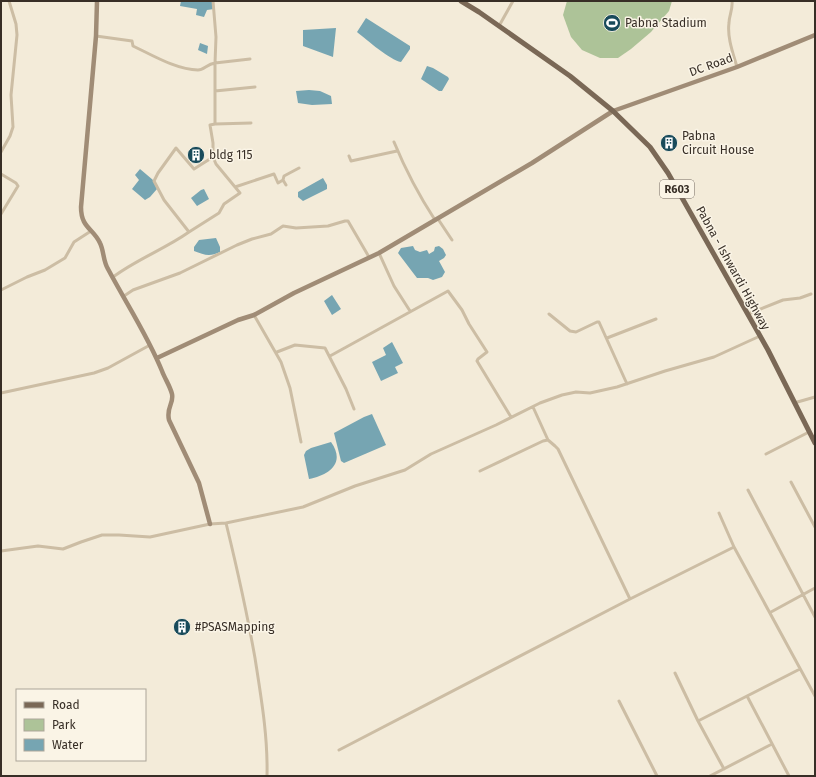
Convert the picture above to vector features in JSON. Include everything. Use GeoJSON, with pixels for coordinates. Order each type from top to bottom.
{"type":"FeatureCollection","features":[{"type":"Feature","properties":{"kind":"main road","name":"Pabna - Ishwardi Highway"},"geometry":{"type":"LineString","coordinates":[[461,1],[570,76],[613,111],[650,147],[668,173],[748,314],[815,443]]}},
{"type":"Feature","properties":{"kind":"street"},"geometry":{"type":"LineString","coordinates":[[1,152],[13,127],[11,95],[17,36],[16,24],[9,1]]}},
{"type":"Feature","properties":{"kind":"street"},"geometry":{"type":"LineString","coordinates":[[98,1],[81,207],[82,218],[99,241],[108,269],[157,358],[172,394],[172,402],[168,410],[169,420],[199,483],[210,524]]}},
{"type":"Feature","properties":{"kind":"street"},"geometry":{"type":"LineString","coordinates":[[213,1],[216,37],[215,124]]}},
{"type":"Feature","properties":{"kind":"street"},"geometry":{"type":"LineString","coordinates":[[499,26],[513,1]]}},
{"type":"Feature","properties":{"kind":"street"},"geometry":{"type":"LineString","coordinates":[[732,1],[733,10],[729,22],[730,37],[737,67]]}},
{"type":"Feature","properties":{"kind":"street","name":"DC Road"},"geometry":{"type":"LineString","coordinates":[[157,358],[238,320],[254,315],[294,293],[379,253],[532,163],[613,111],[737,67],[815,35]]}},
{"type":"Feature","properties":{"kind":"street"},"geometry":{"type":"LineString","coordinates":[[96,36],[132,41],[133,46],[176,66],[198,70],[203,69],[210,64],[250,59]]}},
{"type":"Feature","properties":{"kind":"street"},"geometry":{"type":"LineString","coordinates":[[215,91],[255,87]]}},
{"type":"Feature","properties":{"kind":"street"},"geometry":{"type":"LineString","coordinates":[[113,277],[135,262],[171,243],[218,214],[224,204],[239,195],[240,192],[216,164],[213,157],[213,143],[210,125],[251,123]]}},
{"type":"Feature","properties":{"kind":"street"},"geometry":{"type":"LineString","coordinates":[[394,142],[406,172],[416,189],[452,240]]}},
{"type":"Feature","properties":{"kind":"street"},"geometry":{"type":"LineString","coordinates":[[189,232],[164,200],[154,181],[176,148],[194,169],[213,157]]}},
{"type":"Feature","properties":{"kind":"street"},"geometry":{"type":"LineString","coordinates":[[349,156],[351,161],[397,151]]}},
{"type":"Feature","properties":{"kind":"street"},"geometry":{"type":"LineString","coordinates":[[236,187],[274,174],[278,183],[283,180],[284,176],[299,168]]}},
{"type":"Feature","properties":{"kind":"street"},"geometry":{"type":"LineString","coordinates":[[1,174],[16,183],[18,186],[1,214]]}},
{"type":"Feature","properties":{"kind":"street"},"geometry":{"type":"LineString","coordinates":[[283,180],[286,185]]}},
{"type":"Feature","properties":{"kind":"street"},"geometry":{"type":"LineString","coordinates":[[124,296],[133,290],[180,273],[237,245],[271,234],[283,226],[296,228],[328,226],[348,221],[369,258]]}},
{"type":"Feature","properties":{"kind":"street"},"geometry":{"type":"LineString","coordinates":[[1,290],[45,270],[65,258],[74,242],[91,231]]}},
{"type":"Feature","properties":{"kind":"street"},"geometry":{"type":"LineString","coordinates":[[379,253],[394,286],[410,312]]}},
{"type":"Feature","properties":{"kind":"street"},"geometry":{"type":"LineString","coordinates":[[330,356],[446,292],[449,292],[488,352],[477,361],[511,418]]}},
{"type":"Feature","properties":{"kind":"street"},"geometry":{"type":"LineString","coordinates":[[748,314],[783,300],[800,298],[811,294]]}},
{"type":"Feature","properties":{"kind":"street"},"geometry":{"type":"LineString","coordinates":[[549,314],[570,331],[576,332],[599,322],[627,384]]}},
{"type":"Feature","properties":{"kind":"street"},"geometry":{"type":"LineString","coordinates":[[254,315],[263,332],[277,352],[290,388],[301,442]]}},
{"type":"Feature","properties":{"kind":"street"},"geometry":{"type":"LineString","coordinates":[[607,338],[656,320]]}},
{"type":"Feature","properties":{"kind":"street"},"geometry":{"type":"LineString","coordinates":[[1,551],[38,546],[63,549],[102,536],[119,535],[150,537],[210,524],[226,523],[303,507],[355,486],[405,470],[431,454],[562,395],[576,392],[590,393],[627,384],[714,357],[760,336]]}},
{"type":"Feature","properties":{"kind":"street"},"geometry":{"type":"LineString","coordinates":[[1,393],[94,373],[108,368],[150,345]]}},
{"type":"Feature","properties":{"kind":"street"},"geometry":{"type":"LineString","coordinates":[[277,352],[295,345],[325,348],[346,388],[354,409]]}},
{"type":"Feature","properties":{"kind":"street"},"geometry":{"type":"LineString","coordinates":[[794,403],[815,398]]}},
{"type":"Feature","properties":{"kind":"street"},"geometry":{"type":"LineString","coordinates":[[533,407],[548,440],[558,449],[630,599]]}},
{"type":"Feature","properties":{"kind":"street"},"geometry":{"type":"LineString","coordinates":[[766,454],[809,432]]}},
{"type":"Feature","properties":{"kind":"street"},"geometry":{"type":"LineString","coordinates":[[480,471],[548,440]]}},
{"type":"Feature","properties":{"kind":"street"},"geometry":{"type":"LineString","coordinates":[[792,482],[815,527]]}},
{"type":"Feature","properties":{"kind":"street"},"geometry":{"type":"LineString","coordinates":[[748,490],[815,617]]}},
{"type":"Feature","properties":{"kind":"street"},"geometry":{"type":"LineString","coordinates":[[719,514],[734,547],[771,612],[815,696]]}},
{"type":"Feature","properties":{"kind":"street"},"geometry":{"type":"LineString","coordinates":[[226,523],[238,572],[261,695],[268,753],[267,776]]}},
{"type":"Feature","properties":{"kind":"street"},"geometry":{"type":"LineString","coordinates":[[339,750],[630,599],[734,547]]}},
{"type":"Feature","properties":{"kind":"street"},"geometry":{"type":"LineString","coordinates":[[771,612],[815,588]]}},
{"type":"Feature","properties":{"kind":"street"},"geometry":{"type":"LineString","coordinates":[[698,721],[800,669]]}},
{"type":"Feature","properties":{"kind":"street"},"geometry":{"type":"LineString","coordinates":[[675,674],[724,769]]}},
{"type":"Feature","properties":{"kind":"street"},"geometry":{"type":"LineString","coordinates":[[747,696],[789,776]]}},
{"type":"Feature","properties":{"kind":"street"},"geometry":{"type":"LineString","coordinates":[[619,702],[657,776]]}},
{"type":"Feature","properties":{"kind":"street"},"geometry":{"type":"LineString","coordinates":[[710,776],[772,744]]}},
{"type":"Feature","properties":{"kind":"green space","name":"Pabna Stadium"},"geometry":{"type":"Polygon","coordinates":[[[567,1],[672,1],[669,11],[651,32],[631,49],[618,58],[600,58],[582,50],[571,37],[563,15],[567,1]]]}},
{"type":"Feature","properties":{"kind":"water"},"geometry":{"type":"Polygon","coordinates":[[[181,1],[212,1],[214,9],[207,10],[204,17],[196,15],[197,9],[180,6],[181,1]]]}},
{"type":"Feature","properties":{"kind":"water"},"geometry":{"type":"Polygon","coordinates":[[[366,18],[410,46],[410,49],[401,62],[385,54],[357,32],[366,18]]]}},
{"type":"Feature","properties":{"kind":"water"},"geometry":{"type":"Polygon","coordinates":[[[336,28],[333,57],[303,46],[303,30],[336,28]]]}},
{"type":"Feature","properties":{"kind":"water"},"geometry":{"type":"Polygon","coordinates":[[[200,43],[208,46],[207,54],[198,50],[200,43]]]}},
{"type":"Feature","properties":{"kind":"water"},"geometry":{"type":"Polygon","coordinates":[[[427,66],[448,77],[449,79],[442,91],[439,91],[421,79],[427,66]]]}},
{"type":"Feature","properties":{"kind":"water"},"geometry":{"type":"Polygon","coordinates":[[[296,91],[320,91],[331,96],[332,104],[312,105],[298,103],[296,91]]]}},
{"type":"Feature","properties":{"kind":"water"},"geometry":{"type":"Polygon","coordinates":[[[140,169],[153,180],[157,189],[145,200],[132,189],[139,180],[135,175],[140,169]]]}},
{"type":"Feature","properties":{"kind":"water"},"geometry":{"type":"Polygon","coordinates":[[[323,178],[327,185],[327,189],[303,201],[298,197],[298,192],[323,178]]]}},
{"type":"Feature","properties":{"kind":"water"},"geometry":{"type":"Polygon","coordinates":[[[204,189],[209,199],[197,206],[191,198],[204,189]]]}},
{"type":"Feature","properties":{"kind":"water"},"geometry":{"type":"Polygon","coordinates":[[[216,238],[220,247],[220,252],[213,255],[207,255],[194,251],[194,247],[199,240],[216,238]]]}},
{"type":"Feature","properties":{"kind":"water"},"geometry":{"type":"Polygon","coordinates":[[[413,246],[415,250],[420,252],[427,250],[429,254],[434,251],[435,247],[439,246],[443,249],[446,255],[439,261],[445,272],[442,277],[433,280],[428,278],[417,278],[398,253],[401,248],[413,246]]]}},
{"type":"Feature","properties":{"kind":"water"},"geometry":{"type":"Polygon","coordinates":[[[332,295],[341,309],[332,315],[324,301],[332,295]]]}},
{"type":"Feature","properties":{"kind":"water"},"geometry":{"type":"Polygon","coordinates":[[[392,342],[403,363],[395,367],[398,373],[381,381],[372,362],[386,355],[383,348],[392,342]]]}},
{"type":"Feature","properties":{"kind":"water"},"geometry":{"type":"Polygon","coordinates":[[[372,414],[386,445],[344,463],[341,461],[334,433],[372,414]]]}},
{"type":"Feature","properties":{"kind":"water"},"geometry":{"type":"Polygon","coordinates":[[[331,442],[337,456],[336,462],[329,471],[309,479],[304,455],[306,451],[331,442]]]}},
{"type":"Feature","properties":{"kind":"place","name":"Pabna Stadium"},"geometry":{"type":"Point","coordinates":[612,23]}},
{"type":"Feature","properties":{"kind":"place","name":"Pabna Circuit House"},"geometry":{"type":"Point","coordinates":[669,143]}},
{"type":"Feature","properties":{"kind":"place","name":"bldg 115"},"geometry":{"type":"Point","coordinates":[196,155]}},
{"type":"Feature","properties":{"kind":"place","name":"#PSASMapping"},"geometry":{"type":"Point","coordinates":[182,627]}}]}
